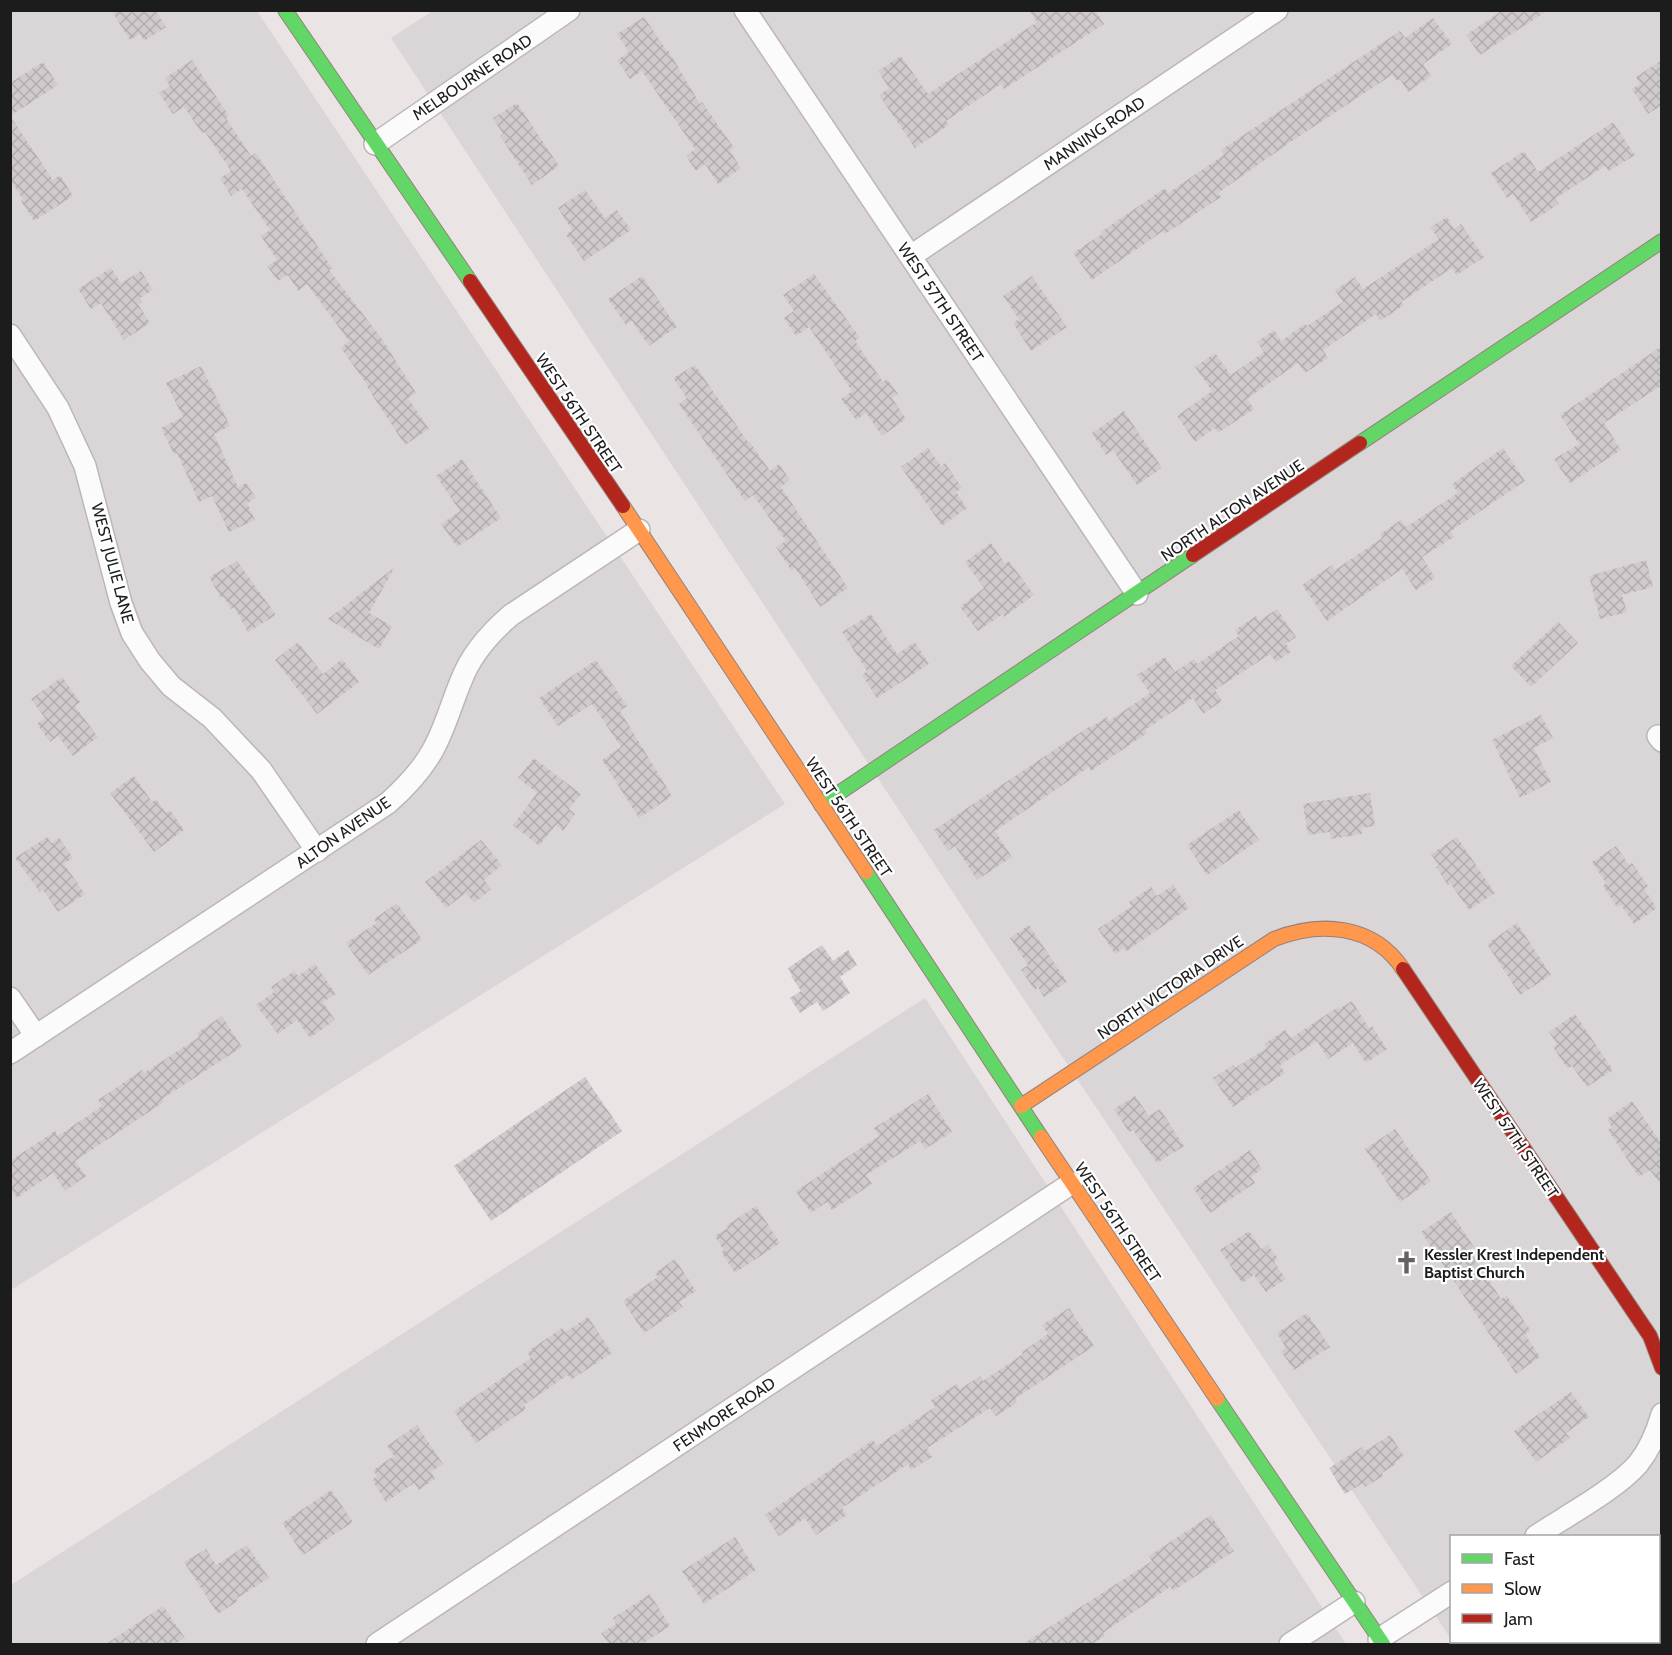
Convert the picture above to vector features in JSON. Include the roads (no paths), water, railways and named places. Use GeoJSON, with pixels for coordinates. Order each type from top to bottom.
{"type":"FeatureCollection","features":[{"type":"Feature","properties":{"kind":"main road","name":"WEST 56TH STREET"},"geometry":{"type":"LineString","coordinates":[[285,10],[639,530],[1072,1183],[1381,1642]]}},
{"type":"Feature","properties":{"kind":"main road","name":"NORTH ALTON AVENUE"},"geometry":{"type":"LineString","coordinates":[[821,806],[1662,241]]}},
{"type":"Feature","properties":{"kind":"main road","name":"NORTH VICTORIA DRIVE"},"geometry":{"type":"LineString","coordinates":[[1021,1106],[1274,939],[1297,929],[1313,927],[1348,930]]}},
{"type":"Feature","properties":{"kind":"main road","name":"WEST 57TH STREET"},"geometry":{"type":"LineString","coordinates":[[1348,930],[1379,945],[1396,959],[1650,1336],[1662,1368]]}},
{"type":"Feature","properties":{"kind":"street","name":"MELBOURNE ROAD"},"geometry":{"type":"LineString","coordinates":[[375,144],[569,10]]}},
{"type":"Feature","properties":{"kind":"street","name":"WEST 57TH STREET"},"geometry":{"type":"LineString","coordinates":[[745,10],[1137,594]]}},
{"type":"Feature","properties":{"kind":"street","name":"MANNING ROAD"},"geometry":{"type":"LineString","coordinates":[[910,256],[1277,10]]}},
{"type":"Feature","properties":{"kind":"street","name":"WEST JULIE LANE"},"geometry":{"type":"LineString","coordinates":[[10,335],[58,408],[85,466],[121,603],[132,633],[150,661],[171,686],[212,718],[261,770],[317,851]]}},
{"type":"Feature","properties":{"kind":"street","name":"ALTON AVENUE"},"geometry":{"type":"LineString","coordinates":[[10,1053],[379,810],[416,773],[435,746],[465,671],[475,653],[496,628],[521,608],[639,530]]}},
{"type":"Feature","properties":{"kind":"street"},"geometry":{"type":"LineString","coordinates":[[10,998],[36,1036]]}},
{"type":"Feature","properties":{"kind":"street","name":"FENMORE ROAD"},"geometry":{"type":"LineString","coordinates":[[377,1644],[1072,1183]]}},
{"type":"Feature","properties":{"kind":"street"},"geometry":{"type":"LineString","coordinates":[[1537,1535],[1633,1469],[1653,1440],[1661,1415]]}},
{"type":"Feature","properties":{"kind":"street"},"geometry":{"type":"LineString","coordinates":[[1381,1642],[1450,1593]]}},
{"type":"Feature","properties":{"kind":"street"},"geometry":{"type":"LineString","coordinates":[[1290,1644],[1354,1602]]}},
{"type":"Feature","properties":{"kind":"place","name":"Kessler Krest Independent Baptist Church"},"geometry":{"type":"Point","coordinates":[1406,1263]}}]}
